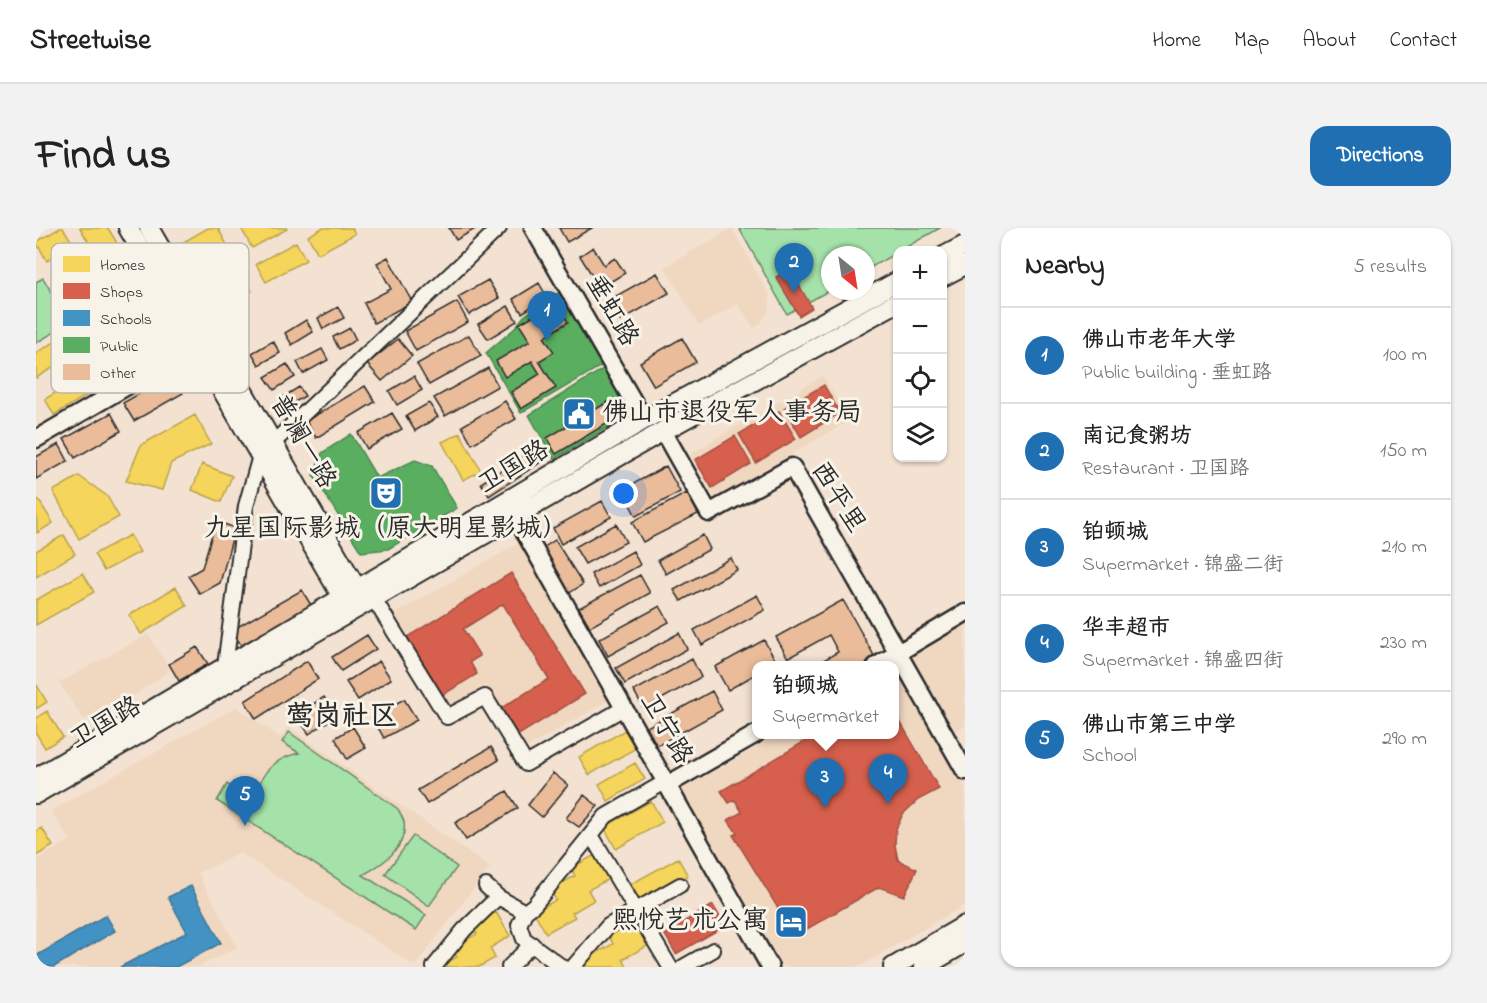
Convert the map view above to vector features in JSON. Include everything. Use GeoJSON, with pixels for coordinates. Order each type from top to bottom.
{"type":"FeatureCollection","features":[{"type":"Feature","properties":{"kind":"main road","name":"普澜一路"},"geometry":{"type":"LineString","coordinates":[[128,228],[138,243]]}},
{"type":"Feature","properties":{"kind":"main road","name":"普澜一路"},"geometry":{"type":"LineString","coordinates":[[149,228],[156,243]]}},
{"type":"Feature","properties":{"kind":"main road"},"geometry":{"type":"LineString","coordinates":[[947,271],[960,256]]}},
{"type":"Feature","properties":{"kind":"main road","name":"卫国路"},"geometry":{"type":"LineString","coordinates":[[36,778],[644,420],[893,283]]}},
{"type":"Feature","properties":{"kind":"main road","name":"卫国路"},"geometry":{"type":"LineString","coordinates":[[36,794],[663,432],[893,304]]}},
{"type":"Feature","properties":{"kind":"main road","name":"普澜一路"},"geometry":{"type":"LineString","coordinates":[[235,393],[349,593]]}},
{"type":"Feature","properties":{"kind":"main road"},"geometry":{"type":"LineString","coordinates":[[349,593],[357,609]]}},
{"type":"Feature","properties":{"kind":"main road"},"geometry":{"type":"LineString","coordinates":[[893,967],[965,925]]}},
{"type":"Feature","properties":{"kind":"main road"},"geometry":{"type":"LineString","coordinates":[[924,967],[965,943]]}},
{"type":"Feature","properties":{"kind":"street"},"geometry":{"type":"LineString","coordinates":[[225,666],[246,506],[267,449],[499,228]]}},
{"type":"Feature","properties":{"kind":"street","name":"垂虹路"},"geometry":{"type":"LineString","coordinates":[[533,228],[644,420]]}},
{"type":"Feature","properties":{"kind":"street"},"geometry":{"type":"LineString","coordinates":[[36,440],[117,393]]}},
{"type":"Feature","properties":{"kind":"street","name":"西平里"},"geometry":{"type":"LineString","coordinates":[[663,432],[709,513],[792,467],[899,653]]}},
{"type":"Feature","properties":{"kind":"street","name":"卫宁路"},"geometry":{"type":"LineString","coordinates":[[516,517],[770,967]]}},
{"type":"Feature","properties":{"kind":"street"},"geometry":{"type":"LineString","coordinates":[[374,599],[447,717],[485,697],[526,764],[624,708]]}},
{"type":"Feature","properties":{"kind":"street"},"geometry":{"type":"LineString","coordinates":[[885,661],[965,613]]}},
{"type":"Feature","properties":{"kind":"street"},"geometry":{"type":"LineString","coordinates":[[899,653],[965,771]]}},
{"type":"Feature","properties":{"kind":"street"},"geometry":{"type":"LineString","coordinates":[[562,967],[524,939],[519,925],[525,912],[534,905],[606,816],[752,736]]}},
{"type":"Feature","properties":{"kind":"street"},"geometry":{"type":"LineString","coordinates":[[591,835],[670,967]]}},
{"type":"Feature","properties":{"kind":"street"},"geometry":{"type":"LineString","coordinates":[[573,967],[608,926],[680,885]]}},
{"type":"Feature","properties":{"kind":"street"},"geometry":{"type":"LineString","coordinates":[[486,886],[498,897],[525,912]]}},
{"type":"Feature","properties":{"kind":"street"},"geometry":{"type":"LineString","coordinates":[[434,967],[465,930],[498,897]]}},
{"type":"Feature","properties":{"kind":"street"},"geometry":{"type":"LineString","coordinates":[[509,967],[532,944]]}},
{"type":"Feature","properties":{"kind":"street"},"geometry":{"type":"LineString","coordinates":[[683,967],[713,950]]}},
{"type":"Feature","properties":{"kind":"shaded area"},"geometry":{"type":"Polygon","coordinates":[[[732,228],[770,296],[769,310],[760,324],[754,328],[738,304],[699,326],[665,267],[732,228]]]}},
{"type":"Feature","properties":{"kind":"shaded area"},"geometry":{"type":"Polygon","coordinates":[[[823,376],[849,421],[715,498],[690,454],[823,376]]]}},
{"type":"Feature","properties":{"kind":"shaded area"},"geometry":{"type":"Polygon","coordinates":[[[521,542],[609,700],[524,749],[486,685],[447,708],[389,617],[521,542]]]}},
{"type":"Feature","properties":{"kind":"shaded area"},"geometry":{"type":"Polygon","coordinates":[[[965,624],[965,726],[955,731],[910,657],[965,624]]]}},
{"type":"Feature","properties":{"kind":"shaded area"},"geometry":{"type":"Polygon","coordinates":[[[148,634],[170,670],[130,698],[84,720],[59,683],[148,634]]]}},
{"type":"Feature","properties":{"kind":"shaded area"},"geometry":{"type":"Polygon","coordinates":[[[899,672],[965,787],[965,905],[858,967],[783,967],[681,790],[771,739],[899,739],[899,672]]]}},
{"type":"Feature","properties":{"kind":"shaded area"},"geometry":{"type":"Polygon","coordinates":[[[236,707],[281,738],[288,727],[490,867],[415,966],[240,853],[198,873],[237,947],[198,967],[36,967],[36,860],[70,840],[51,811],[236,707]]]}},
{"type":"Feature","properties":{"kind":"green space"},"geometry":{"type":"Polygon","coordinates":[[[739,228],[940,228],[908,246],[893,246],[893,255],[875,265],[875,246],[821,246],[821,295],[787,314],[739,228]]]}},
{"type":"Feature","properties":{"kind":"green space"},"geometry":{"type":"Polygon","coordinates":[[[43,278],[51,291],[51,334],[36,343],[36,282],[43,278]]]}},
{"type":"Feature","properties":{"kind":"green space"},"geometry":{"type":"Polygon","coordinates":[[[289,732],[398,809],[404,822],[404,831],[398,848],[385,861],[363,875],[426,915],[416,930],[217,801],[227,784],[261,806],[258,792],[267,771],[278,761],[299,753],[282,742],[289,732]]]}},
{"type":"Feature","properties":{"kind":"green space"},"geometry":{"type":"Polygon","coordinates":[[[413,836],[457,867],[429,906],[385,874],[413,836]]]}},
{"type":"Feature","properties":{"kind":"building: Homes"},"geometry":{"type":"Polygon","coordinates":[[[63,228],[73,243],[51,243],[51,259],[47,261],[36,242],[63,228]]]}},
{"type":"Feature","properties":{"kind":"building: Homes"},"geometry":{"type":"Polygon","coordinates":[[[80,228],[108,228],[117,243],[89,243],[80,228]]]}},
{"type":"Feature","properties":{"kind":"building: Homes"},"geometry":{"type":"Polygon","coordinates":[[[208,228],[218,228],[226,243],[182,243],[208,228]]]}},
{"type":"Feature","properties":{"kind":"building: Homes"},"geometry":{"type":"Polygon","coordinates":[[[241,228],[287,228],[287,229],[252,248],[241,228]]]}},
{"type":"Feature","properties":{"kind":"building: Homes"},"geometry":{"type":"Polygon","coordinates":[[[322,228],[352,228],[355,234],[318,254],[308,236],[322,228]]]}},
{"type":"Feature","properties":{"kind":"building: Homes"},"geometry":{"type":"Polygon","coordinates":[[[296,242],[306,260],[266,282],[256,264],[296,242]]]}},
{"type":"Feature","properties":{"kind":"building: Homes"},"geometry":{"type":"Polygon","coordinates":[[[51,344],[51,369],[36,378],[36,353],[51,344]]]}},
{"type":"Feature","properties":{"kind":"building: Homes"},"geometry":{"type":"Polygon","coordinates":[[[55,393],[91,393],[54,415],[45,399],[55,393]]]}},
{"type":"Feature","properties":{"kind":"building: Homes"},"geometry":{"type":"Polygon","coordinates":[[[195,415],[211,444],[171,463],[162,490],[126,481],[141,445],[195,415]]]}},
{"type":"Feature","properties":{"kind":"building: Homes"},"geometry":{"type":"Polygon","coordinates":[[[460,433],[481,471],[463,480],[442,442],[460,433]]]}},
{"type":"Feature","properties":{"kind":"building: Homes"},"geometry":{"type":"Polygon","coordinates":[[[202,464],[232,476],[221,502],[192,490],[202,464]]]}},
{"type":"Feature","properties":{"kind":"building: Homes"},"geometry":{"type":"Polygon","coordinates":[[[79,476],[107,496],[119,517],[79,539],[53,491],[79,476]]]}},
{"type":"Feature","properties":{"kind":"building: Homes"},"geometry":{"type":"Polygon","coordinates":[[[38,499],[53,523],[37,533],[36,501],[38,499]]]}},
{"type":"Feature","properties":{"kind":"building: Homes"},"geometry":{"type":"Polygon","coordinates":[[[64,535],[75,554],[36,577],[36,551],[64,535]]]}},
{"type":"Feature","properties":{"kind":"building: Homes"},"geometry":{"type":"Polygon","coordinates":[[[130,535],[140,552],[104,571],[94,554],[130,535]]]}},
{"type":"Feature","properties":{"kind":"building: Homes"},"geometry":{"type":"Polygon","coordinates":[[[83,573],[94,592],[36,625],[36,600],[83,573]]]}},
{"type":"Feature","properties":{"kind":"building: Homes"},"geometry":{"type":"Polygon","coordinates":[[[176,587],[187,606],[141,634],[129,615],[176,587]]]}},
{"type":"Feature","properties":{"kind":"building: Homes"},"geometry":{"type":"Polygon","coordinates":[[[36,684],[47,702],[36,709],[36,684]]]}},
{"type":"Feature","properties":{"kind":"building: Homes"},"geometry":{"type":"Polygon","coordinates":[[[47,711],[63,737],[45,748],[36,733],[36,718],[47,711]]]}},
{"type":"Feature","properties":{"kind":"building: Homes"},"geometry":{"type":"Polygon","coordinates":[[[625,730],[636,748],[589,775],[579,757],[625,730]]]}},
{"type":"Feature","properties":{"kind":"building: Homes"},"geometry":{"type":"Polygon","coordinates":[[[635,763],[645,779],[608,801],[599,784],[635,763]]]}},
{"type":"Feature","properties":{"kind":"building: Homes"},"geometry":{"type":"Polygon","coordinates":[[[651,801],[663,822],[616,849],[604,827],[651,801]]]}},
{"type":"Feature","properties":{"kind":"building: Homes"},"geometry":{"type":"Polygon","coordinates":[[[42,828],[53,846],[36,856],[36,831],[42,828]]]}},
{"type":"Feature","properties":{"kind":"building: Homes"},"geometry":{"type":"Polygon","coordinates":[[[595,855],[609,879],[588,890],[594,900],[572,913],[575,917],[546,933],[534,912],[556,900],[550,890],[575,876],[571,868],[595,855]]]}},
{"type":"Feature","properties":{"kind":"building: Homes"},"geometry":{"type":"Polygon","coordinates":[[[678,858],[688,876],[641,902],[631,884],[678,858]]]}},
{"type":"Feature","properties":{"kind":"building: Homes"},"geometry":{"type":"Polygon","coordinates":[[[496,912],[510,936],[490,948],[495,958],[479,967],[439,967],[457,957],[451,948],[477,934],[472,926],[496,912]]]}},
{"type":"Feature","properties":{"kind":"building: Homes"},"geometry":{"type":"Polygon","coordinates":[[[635,921],[649,945],[623,959],[627,967],[585,967],[582,961],[613,944],[609,936],[635,921]]]}},
{"type":"Feature","properties":{"kind":"building: Shops"},"geometry":{"type":"Polygon","coordinates":[[[790,269],[812,308],[799,316],[776,277],[790,269]]]}},
{"type":"Feature","properties":{"kind":"building: Shops"},"geometry":{"type":"Polygon","coordinates":[[[824,385],[840,413],[801,437],[784,408],[824,385]]]}},
{"type":"Feature","properties":{"kind":"building: Shops"},"geometry":{"type":"Polygon","coordinates":[[[779,411],[796,439],[756,463],[739,434],[779,411]]]}},
{"type":"Feature","properties":{"kind":"building: Shops"},"geometry":{"type":"Polygon","coordinates":[[[735,436],[751,464],[712,488],[695,460],[735,436]]]}},
{"type":"Feature","properties":{"kind":"building: Shops"},"geometry":{"type":"Polygon","coordinates":[[[511,573],[585,694],[517,736],[501,708],[549,679],[503,604],[463,629],[480,656],[470,662],[477,674],[441,696],[404,639],[511,573]]]}},
{"type":"Feature","properties":{"kind":"building: Shops"},"geometry":{"type":"Polygon","coordinates":[[[899,720],[939,789],[918,800],[903,814],[896,829],[895,845],[898,860],[917,869],[904,896],[879,887],[795,936],[733,835],[737,833],[728,820],[742,812],[735,800],[729,803],[721,791],[809,739],[899,739],[899,720]]]}},
{"type":"Feature","properties":{"kind":"building: Shops"},"geometry":{"type":"Polygon","coordinates":[[[713,905],[725,926],[676,954],[664,933],[713,905]]]}},
{"type":"Feature","properties":{"kind":"building: Schools"},"geometry":{"type":"Polygon","coordinates":[[[191,886],[221,943],[176,967],[120,967],[187,932],[168,897],[191,886]]]}},
{"type":"Feature","properties":{"kind":"building: Schools"},"geometry":{"type":"Polygon","coordinates":[[[106,915],[115,931],[54,967],[36,967],[36,956],[106,915]]]}},
{"type":"Feature","properties":{"kind":"building: Public"},"geometry":{"type":"Polygon","coordinates":[[[564,289],[606,363],[521,413],[486,353],[515,328],[524,316],[564,289]]]}},
{"type":"Feature","properties":{"kind":"building: Public","name":"佛山市退役军人事务局"},"geometry":{"type":"Polygon","coordinates":[[[606,367],[627,404],[628,412],[625,417],[554,459],[529,415],[606,367]]]}},
{"type":"Feature","properties":{"kind":"building: Public","name":"九星国际影城（原大明星影城）"},"geometry":{"type":"Polygon","coordinates":[[[351,434],[377,478],[415,460],[432,466],[457,508],[388,549],[361,552],[313,475],[322,453],[351,434]]]}},
{"type":"Feature","properties":{"kind":"building: Other"},"geometry":{"type":"Polygon","coordinates":[[[449,228],[477,228],[456,240],[449,228]]]}},
{"type":"Feature","properties":{"kind":"building: Other"},"geometry":{"type":"Polygon","coordinates":[[[559,228],[592,228],[567,242],[559,228]]]}},
{"type":"Feature","properties":{"kind":"building: Other"},"geometry":{"type":"Polygon","coordinates":[[[593,247],[604,265],[615,258],[625,273],[600,288],[580,256],[593,247]]]}},
{"type":"Feature","properties":{"kind":"building: Other"},"geometry":{"type":"Polygon","coordinates":[[[388,257],[412,302],[374,323],[364,303],[391,289],[377,263],[388,257]]]}},
{"type":"Feature","properties":{"kind":"building: Other"},"geometry":{"type":"Polygon","coordinates":[[[657,273],[669,293],[620,321],[609,300],[657,273]]]}},
{"type":"Feature","properties":{"kind":"building: Other"},"geometry":{"type":"Polygon","coordinates":[[[488,280],[499,298],[469,315],[458,297],[488,280]]]}},
{"type":"Feature","properties":{"kind":"building: Other"},"geometry":{"type":"Polygon","coordinates":[[[539,283],[547,297],[522,313],[513,299],[539,283]]]}},
{"type":"Feature","properties":{"kind":"building: Other"},"geometry":{"type":"Polygon","coordinates":[[[457,302],[468,322],[416,351],[405,331],[457,302]]]}},
{"type":"Feature","properties":{"kind":"building: Other"},"geometry":{"type":"Polygon","coordinates":[[[556,302],[568,322],[544,337],[554,352],[539,361],[556,388],[521,409],[511,392],[540,374],[532,361],[505,377],[496,361],[530,341],[519,324],[556,302]]]}},
{"type":"Feature","properties":{"kind":"building: Other"},"geometry":{"type":"Polygon","coordinates":[[[508,306],[517,321],[488,339],[478,324],[508,306]]]}},
{"type":"Feature","properties":{"kind":"building: Other"},"geometry":{"type":"Polygon","coordinates":[[[338,307],[344,318],[323,329],[318,318],[338,307]]]}},
{"type":"Feature","properties":{"kind":"building: Other"},"geometry":{"type":"Polygon","coordinates":[[[306,320],[313,332],[292,345],[285,333],[306,320]]]}},
{"type":"Feature","properties":{"kind":"building: Other"},"geometry":{"type":"Polygon","coordinates":[[[350,328],[356,340],[339,349],[333,337],[350,328]]]}},
{"type":"Feature","properties":{"kind":"building: Other"},"geometry":{"type":"Polygon","coordinates":[[[469,335],[481,356],[429,385],[417,364],[469,335]]]}},
{"type":"Feature","properties":{"kind":"building: Other"},"geometry":{"type":"Polygon","coordinates":[[[682,338],[696,362],[654,386],[640,362],[682,338]]]}},
{"type":"Feature","properties":{"kind":"building: Other"},"geometry":{"type":"Polygon","coordinates":[[[398,339],[412,356],[382,381],[367,364],[398,339]]]}},
{"type":"Feature","properties":{"kind":"building: Other"},"geometry":{"type":"Polygon","coordinates":[[[273,341],[280,353],[259,365],[252,353],[273,341]]]}},
{"type":"Feature","properties":{"kind":"building: Other"},"geometry":{"type":"Polygon","coordinates":[[[322,349],[328,360],[303,374],[297,362],[322,349]]]}},
{"type":"Feature","properties":{"kind":"building: Other"},"geometry":{"type":"Polygon","coordinates":[[[287,364],[295,377],[274,390],[265,377],[287,364]]]}},
{"type":"Feature","properties":{"kind":"building: Other"},"geometry":{"type":"Polygon","coordinates":[[[488,368],[498,386],[445,416],[434,398],[488,368]]]}},
{"type":"Feature","properties":{"kind":"building: Other"},"geometry":{"type":"Polygon","coordinates":[[[414,376],[422,390],[397,405],[389,391],[414,376]]]}},
{"type":"Feature","properties":{"kind":"building: Other"},"geometry":{"type":"Polygon","coordinates":[[[365,386],[375,402],[316,438],[306,421],[365,386]]]}},
{"type":"Feature","properties":{"kind":"building: Other"},"geometry":{"type":"Polygon","coordinates":[[[299,387],[305,396],[285,408],[280,399],[299,387]]]}},
{"type":"Feature","properties":{"kind":"building: Other"},"geometry":{"type":"Polygon","coordinates":[[[140,393],[183,393],[134,421],[123,403],[140,393]]]}},
{"type":"Feature","properties":{"kind":"building: Other"},"geometry":{"type":"Polygon","coordinates":[[[505,401],[516,419],[472,444],[462,426],[505,401]]]}},
{"type":"Feature","properties":{"kind":"building: Other"},"geometry":{"type":"Polygon","coordinates":[[[608,402],[618,417],[556,454],[547,438],[608,402]]]}},
{"type":"Feature","properties":{"kind":"building: Other"},"geometry":{"type":"Polygon","coordinates":[[[429,403],[438,417],[415,431],[406,416],[429,403]]]}},
{"type":"Feature","properties":{"kind":"building: Other"},"geometry":{"type":"Polygon","coordinates":[[[111,413],[121,431],[75,458],[64,439],[111,413]]]}},
{"type":"Feature","properties":{"kind":"building: Other"},"geometry":{"type":"Polygon","coordinates":[[[392,413],[402,429],[367,449],[358,433],[392,413]]]}},
{"type":"Feature","properties":{"kind":"building: Other"},"geometry":{"type":"Polygon","coordinates":[[[59,444],[68,461],[36,479],[36,457],[59,444]]]}},
{"type":"Feature","properties":{"kind":"building: Other"},"geometry":{"type":"Polygon","coordinates":[[[536,448],[544,460],[489,496],[481,483],[536,448]]]}},
{"type":"Feature","properties":{"kind":"building: Other"},"geometry":{"type":"Polygon","coordinates":[[[666,466],[680,492],[636,516],[622,490],[666,466]]]}},
{"type":"Feature","properties":{"kind":"building: Other"},"geometry":{"type":"Polygon","coordinates":[[[687,493],[698,514],[643,542],[632,522],[687,493]]]}},
{"type":"Feature","properties":{"kind":"building: Other"},"geometry":{"type":"Polygon","coordinates":[[[602,501],[611,517],[561,544],[553,528],[602,501]]]}},
{"type":"Feature","properties":{"kind":"building: Other"},"geometry":{"type":"Polygon","coordinates":[[[216,521],[235,528],[220,583],[200,594],[188,576],[202,568],[216,521]]]}},
{"type":"Feature","properties":{"kind":"building: Other"},"geometry":{"type":"Polygon","coordinates":[[[616,524],[626,542],[585,564],[575,547],[616,524]]]}},
{"type":"Feature","properties":{"kind":"building: Other"},"geometry":{"type":"Polygon","coordinates":[[[703,535],[710,549],[666,574],[658,560],[703,535]]]}},
{"type":"Feature","properties":{"kind":"building: Other"},"geometry":{"type":"Polygon","coordinates":[[[555,540],[583,584],[568,594],[543,548],[555,540]]]}},
{"type":"Feature","properties":{"kind":"building: Other"},"geometry":{"type":"Polygon","coordinates":[[[633,551],[640,565],[599,588],[591,574],[633,551]]]}},
{"type":"Feature","properties":{"kind":"building: Other"},"geometry":{"type":"Polygon","coordinates":[[[731,558],[737,570],[681,601],[674,590],[731,558]]]}},
{"type":"Feature","properties":{"kind":"building: Other"},"geometry":{"type":"Polygon","coordinates":[[[640,575],[650,593],[590,627],[579,608],[640,575]]]}},
{"type":"Feature","properties":{"kind":"building: Other"},"geometry":{"type":"Polygon","coordinates":[[[302,590],[312,607],[242,647],[232,630],[302,590]]]}},
{"type":"Feature","properties":{"kind":"building: Other"},"geometry":{"type":"Polygon","coordinates":[[[757,595],[765,610],[702,645],[694,630],[757,595]]]}},
{"type":"Feature","properties":{"kind":"building: Other"},"geometry":{"type":"Polygon","coordinates":[[[843,600],[877,661],[822,661],[838,652],[829,635],[788,658],[776,637],[843,600]]]}},
{"type":"Feature","properties":{"kind":"building: Other"},"geometry":{"type":"Polygon","coordinates":[[[660,606],[669,622],[608,656],[599,639],[660,606]]]}},
{"type":"Feature","properties":{"kind":"building: Other"},"geometry":{"type":"Polygon","coordinates":[[[679,633],[687,649],[625,684],[616,668],[679,633]]]}},
{"type":"Feature","properties":{"kind":"building: Other"},"geometry":{"type":"Polygon","coordinates":[[[367,635],[376,649],[341,671],[332,657],[367,635]]]}},
{"type":"Feature","properties":{"kind":"building: Other"},"geometry":{"type":"Polygon","coordinates":[[[764,640],[776,661],[752,661],[752,676],[728,690],[715,667],[764,640]]]}},
{"type":"Feature","properties":{"kind":"building: Other"},"geometry":{"type":"Polygon","coordinates":[[[197,647],[208,664],[179,681],[169,664],[197,647]]]}},
{"type":"Feature","properties":{"kind":"building: Other"},"geometry":{"type":"Polygon","coordinates":[[[692,659],[701,677],[644,709],[634,691],[692,659]]]}},
{"type":"Feature","properties":{"kind":"building: Other"},"geometry":{"type":"Polygon","coordinates":[[[307,661],[318,679],[256,719],[245,701],[307,661]]]}},
{"type":"Feature","properties":{"kind":"building: Other"},"geometry":{"type":"Polygon","coordinates":[[[379,661],[391,679],[358,700],[346,682],[379,661]]]}},
{"type":"Feature","properties":{"kind":"building: Other"},"geometry":{"type":"Polygon","coordinates":[[[712,691],[722,710],[657,746],[647,727],[712,691]]]}},
{"type":"Feature","properties":{"kind":"building: Other"},"geometry":{"type":"Polygon","coordinates":[[[324,697],[336,716],[309,734],[296,715],[324,697]]]}},
{"type":"Feature","properties":{"kind":"building: Other"},"geometry":{"type":"Polygon","coordinates":[[[404,699],[417,720],[384,738],[372,717],[404,699]]]}},
{"type":"Feature","properties":{"kind":"building: Other"},"geometry":{"type":"Polygon","coordinates":[[[353,727],[366,748],[347,759],[335,738],[353,727]]]}},
{"type":"Feature","properties":{"kind":"building: Other"},"geometry":{"type":"Polygon","coordinates":[[[491,747],[499,760],[427,804],[418,790],[491,747]]]}},
{"type":"Feature","properties":{"kind":"building: Other"},"geometry":{"type":"Polygon","coordinates":[[[553,773],[568,785],[542,817],[528,805],[553,773]]]}},
{"type":"Feature","properties":{"kind":"building: Other"},"geometry":{"type":"Polygon","coordinates":[[[507,791],[518,808],[466,840],[455,823],[507,791]]]}},
{"type":"Feature","properties":{"kind":"building: Other"},"geometry":{"type":"Polygon","coordinates":[[[584,795],[598,806],[579,827],[566,818],[584,795]]]}},
{"type":"Feature","properties":{"kind":"place","name":"南记食粥坊"},"geometry":{"type":"Point","coordinates":[794,293]}},
{"type":"Feature","properties":{"kind":"place","name":"佛山市老年大学"},"geometry":{"type":"Point","coordinates":[547,341]}},
{"type":"Feature","properties":{"kind":"place","name":"佛山市退役军人事务局"},"geometry":{"type":"Point","coordinates":[579,414]}},
{"type":"Feature","properties":{"kind":"place","name":"九星国际影城（原大明星影城）"},"geometry":{"type":"Point","coordinates":[386,493]}},
{"type":"Feature","properties":{"kind":"place","name":"华丰超市"},"geometry":{"type":"Point","coordinates":[888,804]}},
{"type":"Feature","properties":{"kind":"place","name":"铂顿城"},"geometry":{"type":"Point","coordinates":[825,808]}},
{"type":"Feature","properties":{"kind":"place","name":"佛山市第三中学"},"geometry":{"type":"Point","coordinates":[245,826]}},
{"type":"Feature","properties":{"kind":"place","name":"熙悦艺术公寓"},"geometry":{"type":"Point","coordinates":[791,922]}},
{"type":"Feature","properties":{"kind":"district","name":"莺岗社区"},"geometry":{"type":"Point","coordinates":[342,717]}}]}
